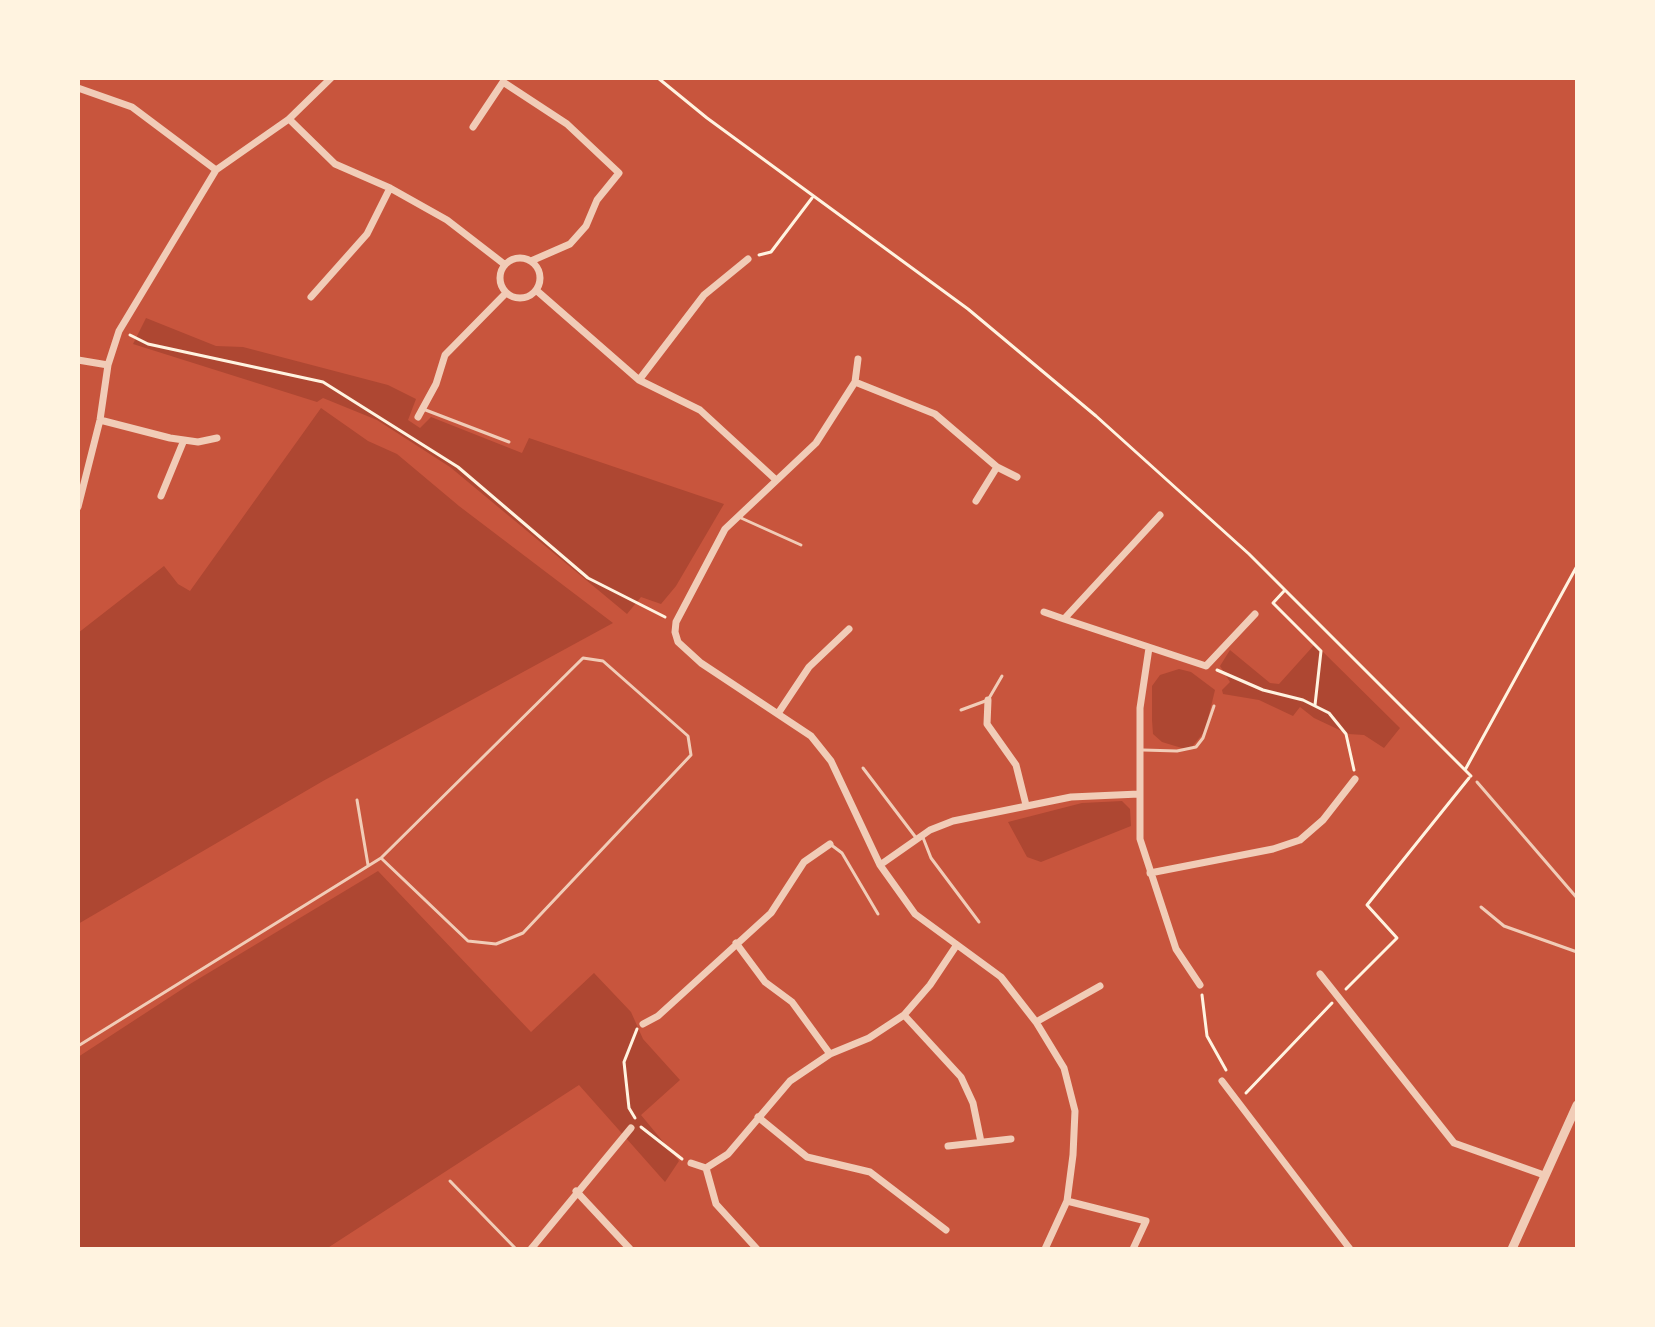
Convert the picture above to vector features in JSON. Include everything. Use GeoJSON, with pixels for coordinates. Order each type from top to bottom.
{"type":"FeatureCollection","features":[{"type":"Feature","properties":{"kind":"street"},"geometry":{"type":"LineString","coordinates":[[78,507],[100,420],[108,365],[119,331],[216,170],[289,119],[331,78]]}},
{"type":"Feature","properties":{"kind":"street"},"geometry":{"type":"LineString","coordinates":[[473,127],[503,82],[567,124],[619,173],[597,200],[586,226],[570,244],[531,261],[517,258],[504,264],[499,281],[506,293],[524,298],[536,290],[539,272],[531,261]]}},
{"type":"Feature","properties":{"kind":"street"},"geometry":{"type":"LineString","coordinates":[[78,88],[132,107],[216,170]]}},
{"type":"Feature","properties":{"kind":"street"},"geometry":{"type":"LineString","coordinates":[[289,119],[335,164],[390,188],[447,220],[504,264]]}},
{"type":"Feature","properties":{"kind":"street"},"geometry":{"type":"LineString","coordinates":[[311,297],[367,234],[390,188]]}},
{"type":"Feature","properties":{"kind":"street"},"geometry":{"type":"LineString","coordinates":[[639,380],[704,295],[748,259]]}},
{"type":"Feature","properties":{"kind":"street"},"geometry":{"type":"LineString","coordinates":[[536,290],[639,380],[700,410],[775,479]]}},
{"type":"Feature","properties":{"kind":"street"},"geometry":{"type":"LineString","coordinates":[[418,417],[436,384],[445,355],[506,293]]}},
{"type":"Feature","properties":{"kind":"street"},"geometry":{"type":"LineString","coordinates":[[858,359],[855,382],[816,443],[725,529],[676,622],[675,632],[678,642],[732,687],[779,712],[811,736],[831,761],[880,865],[915,914],[1001,977],[1036,1022],[1064,1068],[1075,1111],[1067,1201],[1045,1249]]}},
{"type":"Feature","properties":{"kind":"street"},"geometry":{"type":"LineString","coordinates":[[78,360],[108,365]]}},
{"type":"Feature","properties":{"kind":"street"},"geometry":{"type":"LineString","coordinates":[[855,382],[935,414],[997,467],[1017,477]]}},
{"type":"Feature","properties":{"kind":"street"},"geometry":{"type":"LineString","coordinates":[[100,420],[184,440],[217,438]]}},
{"type":"Feature","properties":{"kind":"street"},"geometry":{"type":"LineString","coordinates":[[161,496],[184,440]]}},
{"type":"Feature","properties":{"kind":"street"},"geometry":{"type":"LineString","coordinates":[[976,501],[997,467]]}},
{"type":"Feature","properties":{"kind":"street"},"geometry":{"type":"LineString","coordinates":[[1064,619],[1160,515]]}},
{"type":"Feature","properties":{"kind":"street"},"geometry":{"type":"LineString","coordinates":[[1044,612],[1206,666],[1255,614]]}},
{"type":"Feature","properties":{"kind":"street"},"geometry":{"type":"LineString","coordinates":[[779,712],[809,667],[849,629]]}},
{"type":"Feature","properties":{"kind":"street"},"geometry":{"type":"LineString","coordinates":[[1149,648],[1140,708],[1140,839],[1176,949],[1200,985]]}},
{"type":"Feature","properties":{"kind":"street"},"geometry":{"type":"LineString","coordinates":[[988,700],[987,724],[1016,765],[1026,805]]}},
{"type":"Feature","properties":{"kind":"street"},"geometry":{"type":"LineString","coordinates":[[1150,873],[1273,849],[1300,840],[1323,820],[1355,779]]}},
{"type":"Feature","properties":{"kind":"street"},"geometry":{"type":"LineString","coordinates":[[880,865],[920,837],[953,821],[1071,797],[1139,794]]}},
{"type":"Feature","properties":{"kind":"street"},"geometry":{"type":"LineString","coordinates":[[643,1024],[658,1016],[771,913],[804,862],[830,844]]}},
{"type":"Feature","properties":{"kind":"street"},"geometry":{"type":"LineString","coordinates":[[736,943],[765,982],[792,1002],[830,1054]]}},
{"type":"Feature","properties":{"kind":"street"},"geometry":{"type":"LineString","coordinates":[[706,1168],[728,1154],[790,1081],[830,1054],[869,1038],[904,1015],[930,985],[956,946]]}},
{"type":"Feature","properties":{"kind":"street"},"geometry":{"type":"LineString","coordinates":[[1320,974],[1454,1143],[1544,1175]]}},
{"type":"Feature","properties":{"kind":"street"},"geometry":{"type":"LineString","coordinates":[[1036,1022],[1100,986]]}},
{"type":"Feature","properties":{"kind":"street"},"geometry":{"type":"LineString","coordinates":[[904,1015],[961,1077],[973,1103],[981,1142]]}},
{"type":"Feature","properties":{"kind":"street"},"geometry":{"type":"LineString","coordinates":[[1222,1081],[1350,1249]]}},
{"type":"Feature","properties":{"kind":"street"},"geometry":{"type":"LineString","coordinates":[[1512,1249],[1577,1105]]}},
{"type":"Feature","properties":{"kind":"street"},"geometry":{"type":"LineString","coordinates":[[758,1117],[807,1157],[870,1172],[946,1230]]}},
{"type":"Feature","properties":{"kind":"street"},"geometry":{"type":"LineString","coordinates":[[531,1249],[631,1128]]}},
{"type":"Feature","properties":{"kind":"street"},"geometry":{"type":"LineString","coordinates":[[948,1146],[1011,1139]]}},
{"type":"Feature","properties":{"kind":"street"},"geometry":{"type":"LineString","coordinates":[[691,1163],[706,1168]]}},
{"type":"Feature","properties":{"kind":"street"},"geometry":{"type":"LineString","coordinates":[[706,1168],[716,1204],[757,1249]]}},
{"type":"Feature","properties":{"kind":"street"},"geometry":{"type":"LineString","coordinates":[[576,1191],[630,1249]]}},
{"type":"Feature","properties":{"kind":"street"},"geometry":{"type":"LineString","coordinates":[[1067,1201],[1146,1221],[1133,1249]]}},
{"type":"Feature","properties":{"kind":"lane"},"geometry":{"type":"LineString","coordinates":[[423,409],[509,442]]}},
{"type":"Feature","properties":{"kind":"lane"},"geometry":{"type":"LineString","coordinates":[[737,516],[801,545]]}},
{"type":"Feature","properties":{"kind":"lane"},"geometry":{"type":"LineString","coordinates":[[78,1046],[381,858],[583,658],[603,661],[688,736],[691,755],[523,933],[496,944],[468,941],[381,858]]}},
{"type":"Feature","properties":{"kind":"lane"},"geometry":{"type":"LineString","coordinates":[[961,710],[988,700],[1002,676]]}},
{"type":"Feature","properties":{"kind":"lane"},"geometry":{"type":"LineString","coordinates":[[1139,750],[1177,751],[1196,747],[1203,738],[1214,706]]}},
{"type":"Feature","properties":{"kind":"lane"},"geometry":{"type":"LineString","coordinates":[[863,768],[920,837],[931,858],[979,922]]}},
{"type":"Feature","properties":{"kind":"lane"},"geometry":{"type":"LineString","coordinates":[[1477,782],[1577,898]]}},
{"type":"Feature","properties":{"kind":"lane"},"geometry":{"type":"LineString","coordinates":[[357,800],[368,865]]}},
{"type":"Feature","properties":{"kind":"lane"},"geometry":{"type":"LineString","coordinates":[[830,844],[842,853],[878,914]]}},
{"type":"Feature","properties":{"kind":"lane"},"geometry":{"type":"LineString","coordinates":[[1481,907],[1504,926],[1577,952]]}},
{"type":"Feature","properties":{"kind":"lane"},"geometry":{"type":"LineString","coordinates":[[450,1181],[516,1249]]}},
{"type":"Feature","properties":{"kind":"path"},"geometry":{"type":"LineString","coordinates":[[658,78],[813,197],[968,309],[1096,416],[1285,590],[1477,782]]}},
{"type":"Feature","properties":{"kind":"path"},"geometry":{"type":"LineString","coordinates":[[748,259],[771,252],[813,197]]}},
{"type":"Feature","properties":{"kind":"path"},"geometry":{"type":"LineString","coordinates":[[119,331],[148,344],[323,382],[458,467],[588,578],[676,622]]}},
{"type":"Feature","properties":{"kind":"path"},"geometry":{"type":"LineString","coordinates":[[1465,770],[1577,566]]}},
{"type":"Feature","properties":{"kind":"path"},"geometry":{"type":"LineString","coordinates":[[1285,590],[1273,603],[1321,651],[1315,706]]}},
{"type":"Feature","properties":{"kind":"path"},"geometry":{"type":"LineString","coordinates":[[1206,666],[1329,713],[1346,734],[1352,750],[1355,779]]}},
{"type":"Feature","properties":{"kind":"path"},"geometry":{"type":"LineString","coordinates":[[1238,1101],[1397,938],[1367,905],[1471,776]]}},
{"type":"Feature","properties":{"kind":"path"},"geometry":{"type":"LineString","coordinates":[[1200,985],[1207,1036],[1226,1071],[1222,1081]]}},
{"type":"Feature","properties":{"kind":"path"},"geometry":{"type":"LineString","coordinates":[[643,1024],[635,1031],[624,1062],[629,1108],[637,1123],[671,1154],[691,1163]]}},
{"type":"Feature","properties":{"kind":"shaded area"},"geometry":{"type":"Polygon","coordinates":[[[146,318],[216,346],[243,347],[388,385],[416,399],[408,420],[420,428],[431,417],[522,453],[529,438],[724,504],[676,586],[661,604],[641,597],[627,614],[450,467],[377,420],[323,398],[317,402],[133,344],[146,318]]]}},
{"type":"Feature","properties":{"kind":"shaded area"},"geometry":{"type":"Polygon","coordinates":[[[321,408],[368,441],[397,454],[459,506],[613,623],[323,781],[78,924],[78,633],[164,566],[178,584],[190,591],[321,408]]]}},
{"type":"Feature","properties":{"kind":"shaded area"},"geometry":{"type":"Polygon","coordinates":[[[1315,644],[1400,728],[1384,748],[1364,735],[1348,734],[1314,718],[1300,707],[1293,716],[1259,700],[1223,694],[1222,690],[1230,682],[1220,666],[1230,650],[1270,683],[1279,684],[1315,644]]]}},
{"type":"Feature","properties":{"kind":"shaded area"},"geometry":{"type":"Polygon","coordinates":[[[1179,669],[1191,672],[1215,690],[1205,731],[1191,748],[1185,749],[1162,742],[1153,734],[1152,686],[1160,675],[1179,669]]]}},
{"type":"Feature","properties":{"kind":"shaded area"},"geometry":{"type":"Polygon","coordinates":[[[1122,801],[1130,809],[1131,826],[1041,862],[1027,857],[1008,822],[1082,803],[1122,801]]]}},
{"type":"Feature","properties":{"kind":"shaded area"},"geometry":{"type":"Polygon","coordinates":[[[378,871],[531,1032],[594,973],[631,1012],[643,1039],[680,1080],[641,1115],[679,1161],[665,1182],[579,1085],[326,1249],[78,1249],[78,1057],[190,984],[378,871]]]}}]}
